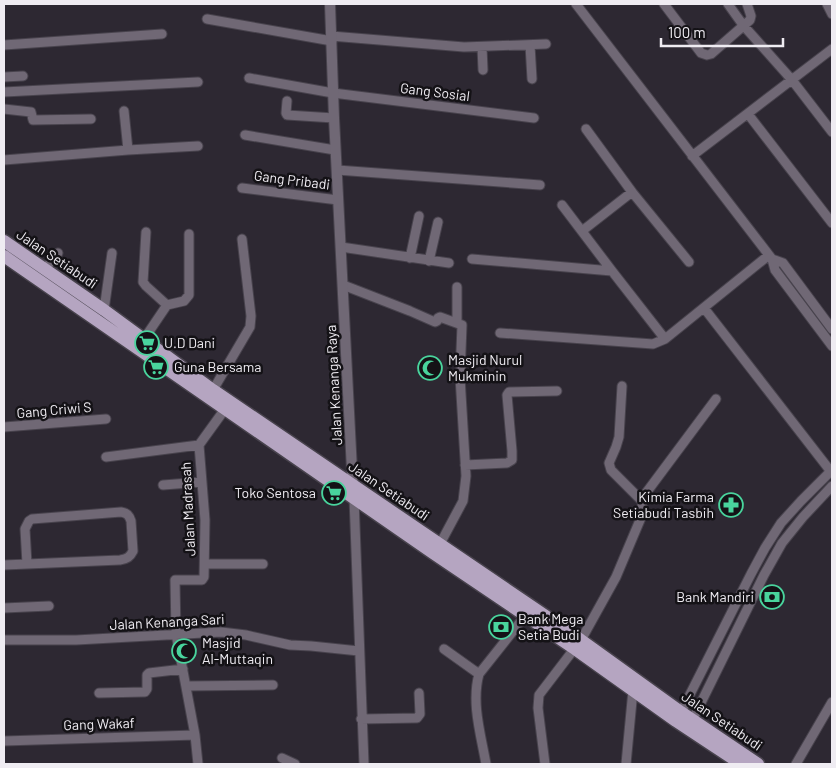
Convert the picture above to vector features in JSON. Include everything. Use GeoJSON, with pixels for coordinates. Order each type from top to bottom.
{"type":"FeatureCollection","features":[{"type":"Feature","properties":{"kind":"main road","name":"Jalan Setiabudi"},"geometry":{"type":"LineString","coordinates":[[4,241],[104,310],[225,409],[440,544],[679,717]]}},
{"type":"Feature","properties":{"kind":"main road","name":"Jalan Setiabudi"},"geometry":{"type":"LineString","coordinates":[[4,256],[136,338],[213,390],[525,616],[578,645],[633,690],[758,764]]}},
{"type":"Feature","properties":{"kind":"main road","name":"Jalan Setiabudi"},"geometry":{"type":"LineString","coordinates":[[690,724],[741,764]]}},
{"type":"Feature","properties":{"kind":"street","name":"Jalan Kenanga Raya"},"geometry":{"type":"LineString","coordinates":[[330,4],[335,150],[358,596],[364,764]]}},
{"type":"Feature","properties":{"kind":"street"},"geometry":{"type":"LineString","coordinates":[[576,4],[771,257],[775,270],[832,346]]}},
{"type":"Feature","properties":{"kind":"street"},"geometry":{"type":"LineString","coordinates":[[664,4],[700,53],[704,55],[710,54],[751,18],[747,4]]}},
{"type":"Feature","properties":{"kind":"street"},"geometry":{"type":"LineString","coordinates":[[728,4],[743,26],[792,80],[832,132]]}},
{"type":"Feature","properties":{"kind":"street"},"geometry":{"type":"LineString","coordinates":[[827,4],[832,14]]}},
{"type":"Feature","properties":{"kind":"street"},"geometry":{"type":"LineString","coordinates":[[207,19],[331,38],[464,47],[546,44]]}},
{"type":"Feature","properties":{"kind":"street"},"geometry":{"type":"LineString","coordinates":[[4,45],[162,34]]}},
{"type":"Feature","properties":{"kind":"street"},"geometry":{"type":"LineString","coordinates":[[530,45],[532,79]]}},
{"type":"Feature","properties":{"kind":"street"},"geometry":{"type":"LineString","coordinates":[[482,47],[483,70]]}},
{"type":"Feature","properties":{"kind":"street"},"geometry":{"type":"LineString","coordinates":[[692,156],[832,49]]}},
{"type":"Feature","properties":{"kind":"street"},"geometry":{"type":"LineString","coordinates":[[4,77],[23,76]]}},
{"type":"Feature","properties":{"kind":"street","name":"Gang Sosial"},"geometry":{"type":"LineString","coordinates":[[249,78],[333,93],[534,118]]}},
{"type":"Feature","properties":{"kind":"street"},"geometry":{"type":"LineString","coordinates":[[4,92],[198,82]]}},
{"type":"Feature","properties":{"kind":"street"},"geometry":{"type":"LineString","coordinates":[[287,101],[287,115],[334,118]]}},
{"type":"Feature","properties":{"kind":"street"},"geometry":{"type":"LineString","coordinates":[[4,109],[31,112],[33,120],[91,119]]}},
{"type":"Feature","properties":{"kind":"street"},"geometry":{"type":"LineString","coordinates":[[124,111],[128,150]]}},
{"type":"Feature","properties":{"kind":"street"},"geometry":{"type":"LineString","coordinates":[[748,114],[832,223]]}},
{"type":"Feature","properties":{"kind":"street"},"geometry":{"type":"LineString","coordinates":[[586,129],[632,192],[689,262]]}},
{"type":"Feature","properties":{"kind":"street"},"geometry":{"type":"LineString","coordinates":[[244,135],[335,150]]}},
{"type":"Feature","properties":{"kind":"street"},"geometry":{"type":"LineString","coordinates":[[4,160],[198,146]]}},
{"type":"Feature","properties":{"kind":"street"},"geometry":{"type":"LineString","coordinates":[[337,170],[540,185]]}},
{"type":"Feature","properties":{"kind":"street","name":"Gang Pribadi"},"geometry":{"type":"LineString","coordinates":[[242,188],[338,200]]}},
{"type":"Feature","properties":{"kind":"street"},"geometry":{"type":"LineString","coordinates":[[582,231],[632,192]]}},
{"type":"Feature","properties":{"kind":"street"},"geometry":{"type":"LineString","coordinates":[[562,205],[665,339]]}},
{"type":"Feature","properties":{"kind":"street"},"geometry":{"type":"LineString","coordinates":[[410,258],[419,216]]}},
{"type":"Feature","properties":{"kind":"street"},"geometry":{"type":"LineString","coordinates":[[429,261],[438,222]]}},
{"type":"Feature","properties":{"kind":"street"},"geometry":{"type":"LineString","coordinates":[[146,232],[144,284],[167,305]]}},
{"type":"Feature","properties":{"kind":"street"},"geometry":{"type":"LineString","coordinates":[[136,338],[167,305],[184,301],[189,295],[189,234]]}},
{"type":"Feature","properties":{"kind":"street"},"geometry":{"type":"LineString","coordinates":[[213,390],[250,327],[251,316],[242,239]]}},
{"type":"Feature","properties":{"kind":"street"},"geometry":{"type":"LineString","coordinates":[[341,247],[449,263]]}},
{"type":"Feature","properties":{"kind":"street"},"geometry":{"type":"LineString","coordinates":[[45,269],[58,253]]}},
{"type":"Feature","properties":{"kind":"street"},"geometry":{"type":"LineString","coordinates":[[104,310],[112,253]]}},
{"type":"Feature","properties":{"kind":"street"},"geometry":{"type":"LineString","coordinates":[[500,332],[650,344],[665,339],[771,257]]}},
{"type":"Feature","properties":{"kind":"street"},"geometry":{"type":"LineString","coordinates":[[771,257],[783,263],[832,329]]}},
{"type":"Feature","properties":{"kind":"street"},"geometry":{"type":"LineString","coordinates":[[472,259],[612,271]]}},
{"type":"Feature","properties":{"kind":"street"},"geometry":{"type":"LineString","coordinates":[[343,285],[435,322],[440,317],[457,323],[462,327],[460,377],[466,476],[462,502],[440,544]]}},
{"type":"Feature","properties":{"kind":"street"},"geometry":{"type":"LineString","coordinates":[[456,287],[457,323]]}},
{"type":"Feature","properties":{"kind":"street"},"geometry":{"type":"LineString","coordinates":[[679,717],[765,548],[781,523],[832,472],[704,308]]}},
{"type":"Feature","properties":{"kind":"street"},"geometry":{"type":"LineString","coordinates":[[545,764],[538,703],[539,695],[578,645],[616,577],[643,512],[642,501],[611,470],[609,463],[619,437],[622,386]]}},
{"type":"Feature","properties":{"kind":"street"},"geometry":{"type":"LineString","coordinates":[[465,465],[507,463],[512,460],[509,392],[557,392]]}},
{"type":"Feature","properties":{"kind":"street"},"geometry":{"type":"LineString","coordinates":[[642,501],[716,399]]}},
{"type":"Feature","properties":{"kind":"street","name":"Jalan Madrasah"},"geometry":{"type":"LineString","coordinates":[[176,634],[175,580],[202,580],[205,574],[205,520],[199,445],[225,409]]}},
{"type":"Feature","properties":{"kind":"street","name":"Gang Criwi S"},"geometry":{"type":"LineString","coordinates":[[4,428],[106,419]]}},
{"type":"Feature","properties":{"kind":"street"},"geometry":{"type":"LineString","coordinates":[[106,457],[199,445]]}},
{"type":"Feature","properties":{"kind":"street"},"geometry":{"type":"LineString","coordinates":[[163,485],[202,482]]}},
{"type":"Feature","properties":{"kind":"street"},"geometry":{"type":"LineString","coordinates":[[690,724],[746,610],[782,543],[802,517],[832,486]]}},
{"type":"Feature","properties":{"kind":"street"},"geometry":{"type":"LineString","coordinates":[[4,565],[120,560],[127,558],[132,554],[133,550],[130,517],[121,512],[32,518],[25,529],[27,564]]}},
{"type":"Feature","properties":{"kind":"street"},"geometry":{"type":"LineString","coordinates":[[205,564],[263,564]]}},
{"type":"Feature","properties":{"kind":"street"},"geometry":{"type":"LineString","coordinates":[[751,574],[762,579]]}},
{"type":"Feature","properties":{"kind":"street"},"geometry":{"type":"LineString","coordinates":[[735,604],[746,610]]}},
{"type":"Feature","properties":{"kind":"street"},"geometry":{"type":"LineString","coordinates":[[4,608],[50,606]]}},
{"type":"Feature","properties":{"kind":"street"},"geometry":{"type":"LineString","coordinates":[[486,764],[477,714],[476,688],[479,674],[525,616]]}},
{"type":"Feature","properties":{"kind":"street","name":"Jalan Kenanga Sari"},"geometry":{"type":"LineString","coordinates":[[4,640],[76,640],[220,632],[234,633],[290,645],[359,651]]}},
{"type":"Feature","properties":{"kind":"street"},"geometry":{"type":"LineString","coordinates":[[176,634],[195,734],[198,764]]}},
{"type":"Feature","properties":{"kind":"street"},"geometry":{"type":"LineString","coordinates":[[444,649],[479,674]]}},
{"type":"Feature","properties":{"kind":"street"},"geometry":{"type":"LineString","coordinates":[[99,693],[145,692],[147,689],[147,675],[149,673],[183,669]]}},
{"type":"Feature","properties":{"kind":"street"},"geometry":{"type":"LineString","coordinates":[[186,686],[273,686]]}},
{"type":"Feature","properties":{"kind":"street"},"geometry":{"type":"LineString","coordinates":[[626,764],[633,690]]}},
{"type":"Feature","properties":{"kind":"street"},"geometry":{"type":"LineString","coordinates":[[361,719],[417,718],[420,714],[419,694]]}},
{"type":"Feature","properties":{"kind":"street"},"geometry":{"type":"LineString","coordinates":[[796,764],[832,702]]}},
{"type":"Feature","properties":{"kind":"street","name":"Gang Wakaf"},"geometry":{"type":"LineString","coordinates":[[4,740],[195,734]]}},
{"type":"Feature","properties":{"kind":"street"},"geometry":{"type":"LineString","coordinates":[[282,758],[295,764]]}},
{"type":"Feature","properties":{"kind":"place","name":"U.D Dani"},"geometry":{"type":"Point","coordinates":[147,343]}},
{"type":"Feature","properties":{"kind":"place","name":"Guna Bersama"},"geometry":{"type":"Point","coordinates":[156,367]}},
{"type":"Feature","properties":{"kind":"place","name":"Masjid Nurul Mukminin"},"geometry":{"type":"Point","coordinates":[430,368]}},
{"type":"Feature","properties":{"kind":"place","name":"Toko Sentosa"},"geometry":{"type":"Point","coordinates":[334,493]}},
{"type":"Feature","properties":{"kind":"place","name":"Kimia Farma Setiabudi Tasbih"},"geometry":{"type":"Point","coordinates":[731,505]}},
{"type":"Feature","properties":{"kind":"place","name":"Bank Mandiri"},"geometry":{"type":"Point","coordinates":[772,597]}},
{"type":"Feature","properties":{"kind":"place","name":"Bank Mega Setia Budi"},"geometry":{"type":"Point","coordinates":[501,627]}},
{"type":"Feature","properties":{"kind":"place","name":"Masjid Al-Muttaqin"},"geometry":{"type":"Point","coordinates":[184,651]}}]}
